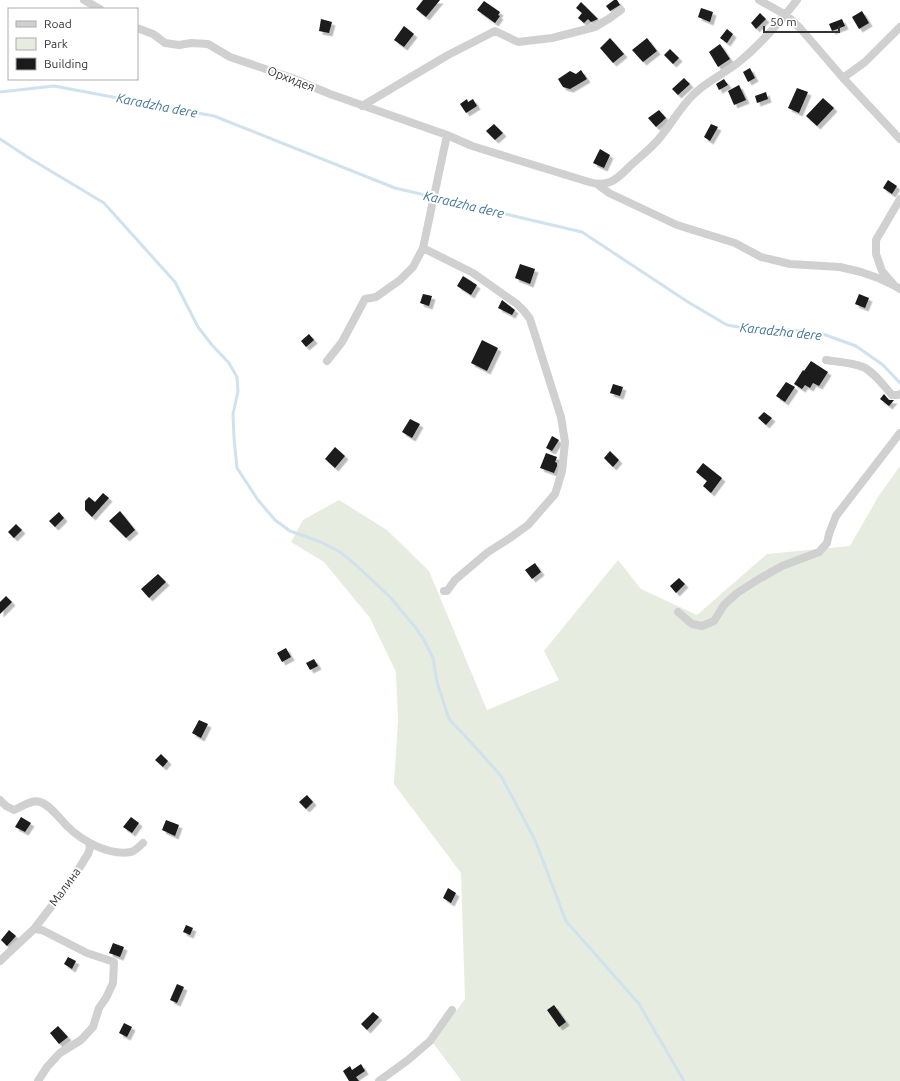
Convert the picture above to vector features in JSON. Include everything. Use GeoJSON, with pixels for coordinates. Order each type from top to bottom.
{"type":"FeatureCollection","features":[{"type":"Feature","properties":{"kind":"street"},"geometry":{"type":"LineString","coordinates":[[84,0],[98,8]]}},
{"type":"Feature","properties":{"kind":"street"},"geometry":{"type":"LineString","coordinates":[[759,0],[786,15],[800,28],[843,78],[900,139]]}},
{"type":"Feature","properties":{"kind":"street"},"geometry":{"type":"LineString","coordinates":[[596,184],[610,182],[624,172],[657,140],[692,96],[711,80],[738,63],[786,15],[797,0]]}},
{"type":"Feature","properties":{"kind":"street"},"geometry":{"type":"LineString","coordinates":[[362,106],[448,55],[495,31],[518,42],[552,38],[595,27],[621,10]]}},
{"type":"Feature","properties":{"kind":"street"},"geometry":{"type":"LineString","coordinates":[[843,78],[865,62],[900,27]]}},
{"type":"Feature","properties":{"kind":"street","name":"Орхидея"},"geometry":{"type":"LineString","coordinates":[[138,28],[152,34],[165,43],[178,45],[191,43],[208,44],[230,57],[292,78],[362,106],[447,135],[472,146],[596,184],[609,193],[677,225],[735,242],[761,257],[790,264],[840,267],[861,272],[897,287]]}},
{"type":"Feature","properties":{"kind":"street"},"geometry":{"type":"LineString","coordinates":[[327,361],[342,342],[365,299],[376,297],[400,280],[412,267],[423,248],[447,135]]}},
{"type":"Feature","properties":{"kind":"street"},"geometry":{"type":"LineString","coordinates":[[897,287],[882,271],[876,254],[876,240],[900,199]]}},
{"type":"Feature","properties":{"kind":"street"},"geometry":{"type":"LineString","coordinates":[[423,248],[473,273],[517,304],[530,319],[561,417],[565,442],[562,471],[555,494],[528,525],[488,552],[455,580],[447,591],[444,591]]}},
{"type":"Feature","properties":{"kind":"street"},"geometry":{"type":"LineString","coordinates":[[826,360],[855,364],[864,368],[879,380],[892,395],[899,396]]}},
{"type":"Feature","properties":{"kind":"street"},"geometry":{"type":"LineString","coordinates":[[678,612],[692,624],[702,626],[714,621],[724,604],[737,593],[782,566],[819,552],[827,543],[836,516],[877,461],[897,438],[900,432]]}},
{"type":"Feature","properties":{"kind":"street"},"geometry":{"type":"LineString","coordinates":[[0,800],[6,806],[14,810],[29,803],[36,801],[41,802],[46,805],[69,828],[89,843],[107,850],[132,852],[143,843]]}},
{"type":"Feature","properties":{"kind":"street","name":"Малина"},"geometry":{"type":"LineString","coordinates":[[0,961],[34,929],[71,881],[88,854],[90,848],[89,843]]}},
{"type":"Feature","properties":{"kind":"street"},"geometry":{"type":"LineString","coordinates":[[34,929],[42,930],[87,953],[114,962],[113,983],[106,998],[99,1008],[93,1027],[81,1040],[60,1053],[47,1067],[38,1081]]}},
{"type":"Feature","properties":{"kind":"street"},"geometry":{"type":"LineString","coordinates":[[379,1081],[408,1060],[430,1041],[452,1010]]}},
{"type":"Feature","properties":{"kind":"green space"},"geometry":{"type":"Polygon","coordinates":[[[900,466],[900,1081],[460,1081],[461,1080],[433,1043],[465,999],[461,873],[394,784],[398,721],[396,672],[370,618],[324,562],[291,542],[303,520],[339,500],[387,530],[429,571],[487,710],[559,680],[544,651],[618,560],[641,589],[697,615],[767,554],[850,546],[878,497],[900,466]]]}},
{"type":"Feature","properties":{"kind":"building"},"geometry":{"type":"Polygon","coordinates":[[[423,0],[440,0],[426,17],[416,9],[423,0]]]}},
{"type":"Feature","properties":{"kind":"building"},"geometry":{"type":"Polygon","coordinates":[[[614,0],[617,0],[620,5],[610,11],[606,6],[614,0]]]}},
{"type":"Feature","properties":{"kind":"building"},"geometry":{"type":"Polygon","coordinates":[[[484,1],[500,12],[498,15],[500,16],[495,23],[477,10],[484,1]]]}},
{"type":"Feature","properties":{"kind":"building"},"geometry":{"type":"Polygon","coordinates":[[[581,2],[598,19],[591,22],[588,19],[584,23],[578,18],[582,13],[576,8],[581,2]]]}},
{"type":"Feature","properties":{"kind":"building"},"geometry":{"type":"Polygon","coordinates":[[[701,8],[713,12],[710,22],[698,17],[701,8]]]}},
{"type":"Feature","properties":{"kind":"building"},"geometry":{"type":"Polygon","coordinates":[[[862,11],[869,23],[859,29],[852,17],[862,11]]]}},
{"type":"Feature","properties":{"kind":"building"},"geometry":{"type":"Polygon","coordinates":[[[760,13],[766,19],[756,29],[751,23],[760,13]]]}},
{"type":"Feature","properties":{"kind":"building"},"geometry":{"type":"Polygon","coordinates":[[[321,19],[332,22],[329,33],[319,31],[321,19]]]}},
{"type":"Feature","properties":{"kind":"building"},"geometry":{"type":"Polygon","coordinates":[[[842,19],[845,26],[832,31],[829,24],[842,19]]]}},
{"type":"Feature","properties":{"kind":"building"},"geometry":{"type":"Polygon","coordinates":[[[404,26],[414,34],[404,47],[394,40],[404,26]]]}},
{"type":"Feature","properties":{"kind":"building"},"geometry":{"type":"Polygon","coordinates":[[[727,29],[733,34],[727,43],[720,38],[727,29]]]}},
{"type":"Feature","properties":{"kind":"building"},"geometry":{"type":"Polygon","coordinates":[[[610,38],[624,54],[613,63],[600,48],[610,38]]]}},
{"type":"Feature","properties":{"kind":"building"},"geometry":{"type":"Polygon","coordinates":[[[647,38],[657,51],[643,62],[632,50],[647,38]]]}},
{"type":"Feature","properties":{"kind":"building"},"geometry":{"type":"Polygon","coordinates":[[[720,44],[730,59],[718,67],[709,52],[720,44]]]}},
{"type":"Feature","properties":{"kind":"building"},"geometry":{"type":"Polygon","coordinates":[[[670,49],[679,58],[673,64],[664,55],[670,49]]]}},
{"type":"Feature","properties":{"kind":"building"},"geometry":{"type":"Polygon","coordinates":[[[750,68],[755,78],[748,82],[743,72],[750,68]]]}},
{"type":"Feature","properties":{"kind":"building"},"geometry":{"type":"Polygon","coordinates":[[[581,70],[587,79],[570,89],[563,87],[558,79],[570,71],[576,74],[581,70]]]}},
{"type":"Feature","properties":{"kind":"building"},"geometry":{"type":"Polygon","coordinates":[[[684,78],[690,84],[678,95],[672,89],[684,78]]]}},
{"type":"Feature","properties":{"kind":"building"},"geometry":{"type":"Polygon","coordinates":[[[724,79],[728,85],[719,90],[716,84],[724,79]]]}},
{"type":"Feature","properties":{"kind":"building"},"geometry":{"type":"Polygon","coordinates":[[[739,85],[746,100],[734,105],[728,91],[739,85]]]}},
{"type":"Feature","properties":{"kind":"building"},"geometry":{"type":"Polygon","coordinates":[[[797,88],[808,92],[799,113],[788,108],[797,88]]]}},
{"type":"Feature","properties":{"kind":"building"},"geometry":{"type":"Polygon","coordinates":[[[766,92],[768,99],[757,103],[755,96],[766,92]]]}},
{"type":"Feature","properties":{"kind":"building"},"geometry":{"type":"Polygon","coordinates":[[[823,98],[834,108],[817,126],[806,116],[823,98]]]}},
{"type":"Feature","properties":{"kind":"building"},"geometry":{"type":"Polygon","coordinates":[[[467,99],[468,102],[473,99],[477,106],[466,113],[460,104],[467,99]]]}},
{"type":"Feature","properties":{"kind":"building"},"geometry":{"type":"Polygon","coordinates":[[[659,110],[666,118],[656,127],[648,118],[659,110]]]}},
{"type":"Feature","properties":{"kind":"building"},"geometry":{"type":"Polygon","coordinates":[[[494,124],[503,133],[495,140],[486,131],[494,124]]]}},
{"type":"Feature","properties":{"kind":"building"},"geometry":{"type":"Polygon","coordinates":[[[711,124],[718,127],[710,141],[704,137],[711,124]]]}},
{"type":"Feature","properties":{"kind":"building"},"geometry":{"type":"Polygon","coordinates":[[[600,149],[610,155],[604,168],[593,163],[600,149]]]}},
{"type":"Feature","properties":{"kind":"building"},"geometry":{"type":"Polygon","coordinates":[[[888,180],[897,186],[892,194],[883,188],[888,180]]]}},
{"type":"Feature","properties":{"kind":"building"},"geometry":{"type":"Polygon","coordinates":[[[520,264],[535,269],[530,284],[515,278],[520,264]]]}},
{"type":"Feature","properties":{"kind":"building"},"geometry":{"type":"Polygon","coordinates":[[[463,276],[477,285],[471,295],[457,286],[463,276]]]}},
{"type":"Feature","properties":{"kind":"building"},"geometry":{"type":"Polygon","coordinates":[[[423,294],[432,296],[429,306],[420,303],[423,294]]]}},
{"type":"Feature","properties":{"kind":"building"},"geometry":{"type":"Polygon","coordinates":[[[859,294],[869,298],[865,308],[855,304],[859,294]]]}},
{"type":"Feature","properties":{"kind":"building"},"geometry":{"type":"Polygon","coordinates":[[[502,300],[515,310],[512,315],[498,308],[502,300]]]}},
{"type":"Feature","properties":{"kind":"building"},"geometry":{"type":"Polygon","coordinates":[[[309,334],[314,340],[306,347],[301,341],[309,334]]]}},
{"type":"Feature","properties":{"kind":"building"},"geometry":{"type":"Polygon","coordinates":[[[482,340],[498,348],[487,371],[471,363],[482,340]]]}},
{"type":"Feature","properties":{"kind":"building"},"geometry":{"type":"Polygon","coordinates":[[[811,361],[828,372],[819,386],[813,383],[810,388],[805,385],[802,389],[794,384],[811,361]]]}},
{"type":"Feature","properties":{"kind":"building"},"geometry":{"type":"Polygon","coordinates":[[[786,382],[795,387],[785,402],[776,396],[786,382]]]}},
{"type":"Feature","properties":{"kind":"building"},"geometry":{"type":"Polygon","coordinates":[[[613,384],[623,387],[620,396],[610,393],[613,384]]]}},
{"type":"Feature","properties":{"kind":"building"},"geometry":{"type":"Polygon","coordinates":[[[884,394],[889,400],[894,400],[889,406],[880,399],[884,394]]]}},
{"type":"Feature","properties":{"kind":"building"},"geometry":{"type":"Polygon","coordinates":[[[764,412],[772,418],[766,425],[758,418],[764,412]]]}},
{"type":"Feature","properties":{"kind":"building"},"geometry":{"type":"Polygon","coordinates":[[[410,419],[420,424],[412,438],[402,432],[410,419]]]}},
{"type":"Feature","properties":{"kind":"building"},"geometry":{"type":"Polygon","coordinates":[[[552,436],[559,440],[552,451],[546,448],[552,436]]]}},
{"type":"Feature","properties":{"kind":"building"},"geometry":{"type":"Polygon","coordinates":[[[335,447],[345,456],[335,468],[325,459],[335,447]]]}},
{"type":"Feature","properties":{"kind":"building"},"geometry":{"type":"Polygon","coordinates":[[[610,451],[619,460],[613,467],[604,458],[610,451]]]}},
{"type":"Feature","properties":{"kind":"building"},"geometry":{"type":"Polygon","coordinates":[[[546,453],[557,457],[555,462],[557,463],[557,466],[554,473],[540,468],[546,453]]]}},
{"type":"Feature","properties":{"kind":"building"},"geometry":{"type":"Polygon","coordinates":[[[703,463],[722,478],[711,493],[703,486],[707,481],[696,472],[703,463]]]}},
{"type":"Feature","properties":{"kind":"building"},"geometry":{"type":"Polygon","coordinates":[[[103,493],[109,498],[92,517],[85,510],[85,501],[89,497],[95,502],[103,493]]]}},
{"type":"Feature","properties":{"kind":"building"},"geometry":{"type":"Polygon","coordinates":[[[120,511],[135,530],[126,538],[109,521],[120,511]]]}},
{"type":"Feature","properties":{"kind":"building"},"geometry":{"type":"Polygon","coordinates":[[[59,512],[64,518],[55,527],[49,521],[59,512]]]}},
{"type":"Feature","properties":{"kind":"building"},"geometry":{"type":"Polygon","coordinates":[[[16,524],[22,530],[14,538],[8,532],[16,524]]]}},
{"type":"Feature","properties":{"kind":"building"},"geometry":{"type":"Polygon","coordinates":[[[535,563],[541,572],[532,579],[525,570],[535,563]]]}},
{"type":"Feature","properties":{"kind":"building"},"geometry":{"type":"Polygon","coordinates":[[[158,574],[166,582],[149,598],[141,589],[158,574]]]}},
{"type":"Feature","properties":{"kind":"building"},"geometry":{"type":"Polygon","coordinates":[[[679,578],[685,584],[676,593],[670,586],[679,578]]]}},
{"type":"Feature","properties":{"kind":"building"},"geometry":{"type":"Polygon","coordinates":[[[6,596],[12,602],[0,614],[0,602],[6,596]]]}},
{"type":"Feature","properties":{"kind":"building"},"geometry":{"type":"Polygon","coordinates":[[[286,648],[291,657],[282,662],[277,653],[286,648]]]}},
{"type":"Feature","properties":{"kind":"building"},"geometry":{"type":"Polygon","coordinates":[[[314,659],[318,666],[310,670],[306,663],[314,659]]]}},
{"type":"Feature","properties":{"kind":"building"},"geometry":{"type":"Polygon","coordinates":[[[199,720],[208,724],[201,738],[192,733],[199,720]]]}},
{"type":"Feature","properties":{"kind":"building"},"geometry":{"type":"Polygon","coordinates":[[[161,754],[168,761],[163,767],[155,760],[161,754]]]}},
{"type":"Feature","properties":{"kind":"building"},"geometry":{"type":"Polygon","coordinates":[[[307,795],[313,802],[306,809],[299,802],[307,795]]]}},
{"type":"Feature","properties":{"kind":"building"},"geometry":{"type":"Polygon","coordinates":[[[21,817],[31,823],[25,832],[15,827],[21,817]]]}},
{"type":"Feature","properties":{"kind":"building"},"geometry":{"type":"Polygon","coordinates":[[[131,817],[139,823],[132,833],[123,827],[131,817]]]}},
{"type":"Feature","properties":{"kind":"building"},"geometry":{"type":"Polygon","coordinates":[[[166,820],[179,825],[175,836],[162,830],[166,820]]]}},
{"type":"Feature","properties":{"kind":"building"},"geometry":{"type":"Polygon","coordinates":[[[448,888],[456,893],[451,903],[443,898],[448,888]]]}},
{"type":"Feature","properties":{"kind":"building"},"geometry":{"type":"Polygon","coordinates":[[[186,925],[193,928],[190,935],[183,932],[186,925]]]}},
{"type":"Feature","properties":{"kind":"building"},"geometry":{"type":"Polygon","coordinates":[[[9,930],[16,936],[7,946],[1,940],[9,930]]]}},
{"type":"Feature","properties":{"kind":"building"},"geometry":{"type":"Polygon","coordinates":[[[113,943],[124,947],[120,957],[109,953],[113,943]]]}},
{"type":"Feature","properties":{"kind":"building"},"geometry":{"type":"Polygon","coordinates":[[[68,957],[76,961],[72,969],[64,964],[68,957]]]}},
{"type":"Feature","properties":{"kind":"building"},"geometry":{"type":"Polygon","coordinates":[[[177,984],[184,987],[177,1003],[170,1000],[177,984]]]}},
{"type":"Feature","properties":{"kind":"building"},"geometry":{"type":"Polygon","coordinates":[[[554,1005],[566,1022],[559,1027],[547,1010],[554,1005]]]}},
{"type":"Feature","properties":{"kind":"building"},"geometry":{"type":"Polygon","coordinates":[[[373,1012],[379,1017],[367,1030],[361,1024],[373,1012]]]}},
{"type":"Feature","properties":{"kind":"building"},"geometry":{"type":"Polygon","coordinates":[[[124,1023],[132,1027],[127,1037],[119,1033],[124,1023]]]}},
{"type":"Feature","properties":{"kind":"building"},"geometry":{"type":"Polygon","coordinates":[[[58,1026],[68,1037],[59,1044],[50,1033],[58,1026]]]}},
{"type":"Feature","properties":{"kind":"building"},"geometry":{"type":"Polygon","coordinates":[[[361,1064],[365,1071],[356,1077],[359,1081],[349,1081],[343,1071],[350,1066],[352,1070],[361,1064]]]}},
{"type":"Feature","properties":{"kind":"waterway","name":"Karadzha dere"},"geometry":{"type":"LineString","coordinates":[[0,92],[54,86],[214,116],[395,188],[582,232],[688,302],[727,325],[755,330],[789,330],[820,333],[856,346],[883,365],[900,383]]}},
{"type":"Feature","properties":{"kind":"waterway"},"geometry":{"type":"LineString","coordinates":[[0,139],[104,203],[175,282],[198,327],[229,363],[237,377],[238,391],[233,414],[237,468],[258,500],[275,520],[290,531],[321,542],[340,552],[391,598],[415,627],[424,640],[433,658],[437,682],[449,719],[501,776],[535,840],[566,921],[639,1004],[684,1081]]}}]}
